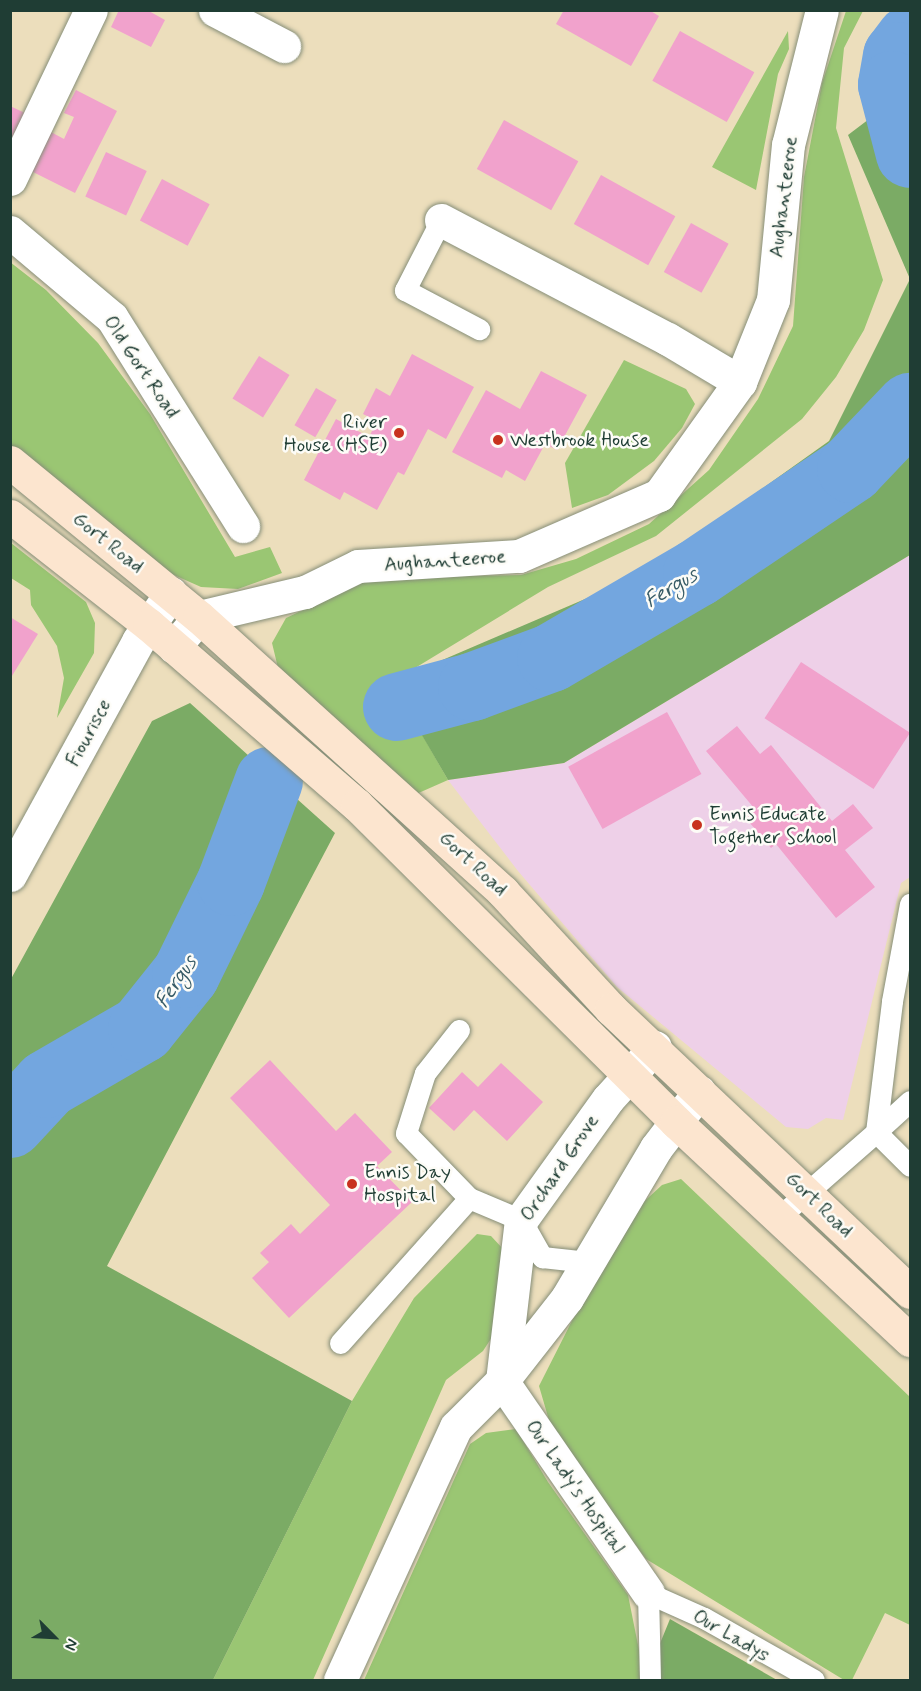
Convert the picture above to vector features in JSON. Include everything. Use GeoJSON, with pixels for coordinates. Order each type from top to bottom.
{"type":"FeatureCollection","features":[{"type":"Feature","properties":{"kind":"main road","name":"Gort Road"},"geometry":{"type":"LineString","coordinates":[[10,462],[199,617],[503,892],[611,1009],[655,1047],[699,1092],[807,1192],[910,1293]]}},
{"type":"Feature","properties":{"kind":"main road","name":"Gort Road"},"geometry":{"type":"LineString","coordinates":[[10,516],[149,625],[357,805],[631,1073],[676,1122],[910,1340]]}},
{"type":"Feature","properties":{"kind":"street"},"geometry":{"type":"LineString","coordinates":[[10,179],[91,10]]}},
{"type":"Feature","properties":{"kind":"street"},"geometry":{"type":"LineString","coordinates":[[215,10],[284,46]]}},
{"type":"Feature","properties":{"kind":"street","name":"Aughanteeroe"},"geometry":{"type":"LineString","coordinates":[[199,617],[305,592],[358,566],[519,556],[659,495],[740,382],[773,300],[788,145],[822,10]]}},
{"type":"Feature","properties":{"kind":"street"},"geometry":{"type":"LineString","coordinates":[[441,220],[668,339],[740,382]]}},
{"type":"Feature","properties":{"kind":"street","name":"Old Gort Road"},"geometry":{"type":"LineString","coordinates":[[10,232],[112,318],[243,526]]}},
{"type":"Feature","properties":{"kind":"street","name":"Fiourisce"},"geometry":{"type":"LineString","coordinates":[[10,875],[149,625],[171,593]]}},
{"type":"Feature","properties":{"kind":"street"},"geometry":{"type":"LineString","coordinates":[[174,647],[199,617]]}},
{"type":"Feature","properties":{"kind":"street","name":"Orchard Grove"},"geometry":{"type":"LineString","coordinates":[[502,1381],[521,1220],[566,1154],[631,1073],[655,1047]]}},
{"type":"Feature","properties":{"kind":"street"},"geometry":{"type":"LineString","coordinates":[[340,1680],[456,1427],[502,1381],[567,1298],[676,1122],[699,1092]]}},
{"type":"Feature","properties":{"kind":"street","name":"Our Lady's Hospital"},"geometry":{"type":"LineString","coordinates":[[502,1381],[648,1593]]}},
{"type":"Feature","properties":{"kind":"lane"},"geometry":{"type":"LineString","coordinates":[[441,220],[405,290],[479,329]]}},
{"type":"Feature","properties":{"kind":"lane"},"geometry":{"type":"LineString","coordinates":[[876,1132],[892,1001],[910,904]]}},
{"type":"Feature","properties":{"kind":"lane"},"geometry":{"type":"LineString","coordinates":[[459,1030],[425,1073],[406,1133],[469,1198],[521,1220],[542,1257],[588,1262]]}},
{"type":"Feature","properties":{"kind":"lane"},"geometry":{"type":"LineString","coordinates":[[779,1217],[910,1101]]}},
{"type":"Feature","properties":{"kind":"lane"},"geometry":{"type":"LineString","coordinates":[[876,1132],[910,1166]]}},
{"type":"Feature","properties":{"kind":"lane"},"geometry":{"type":"LineString","coordinates":[[340,1343],[469,1198]]}},
{"type":"Feature","properties":{"kind":"lane"},"geometry":{"type":"LineString","coordinates":[[648,1593],[650,1680]]}},
{"type":"Feature","properties":{"kind":"lane","name":"Our Ladys"},"geometry":{"type":"LineString","coordinates":[[648,1593],[704,1618],[814,1680]]}},
{"type":"Feature","properties":{"kind":"shaded area","name":"Ennis Educate Together School"},"geometry":{"type":"Polygon","coordinates":[[[910,555],[910,877],[901,883],[843,1120],[826,1118],[808,1129],[786,1127],[617,987],[518,871],[448,780],[564,763],[910,555]]]}},
{"type":"Feature","properties":{"kind":"green space"},"geometry":{"type":"Polygon","coordinates":[[[846,11],[863,11],[844,48],[836,128],[883,280],[864,330],[836,377],[802,419],[656,536],[548,587],[392,682],[448,780],[414,795],[279,672],[272,643],[286,618],[360,583],[394,577],[521,575],[576,559],[649,524],[709,470],[758,399],[793,326],[804,177],[822,83],[846,11]]]}},
{"type":"Feature","properties":{"kind":"green space"},"geometry":{"type":"Polygon","coordinates":[[[788,31],[789,49],[778,74],[756,190],[712,167],[788,31]]]}},
{"type":"Feature","properties":{"kind":"green space"},"geometry":{"type":"Polygon","coordinates":[[[910,88],[910,279],[848,135],[910,88]]]}},
{"type":"Feature","properties":{"kind":"green space"},"geometry":{"type":"Polygon","coordinates":[[[10,262],[46,290],[98,343],[150,414],[235,557],[270,547],[282,573],[238,589],[201,587],[156,567],[11,446],[10,262]]]}},
{"type":"Feature","properties":{"kind":"green space"},"geometry":{"type":"Polygon","coordinates":[[[910,279],[910,555],[564,763],[448,780],[391,682],[641,575],[829,441],[910,279]]]}},
{"type":"Feature","properties":{"kind":"green space"},"geometry":{"type":"Polygon","coordinates":[[[624,360],[686,389],[695,404],[682,428],[654,461],[608,495],[572,508],[565,463],[624,360]]]}},
{"type":"Feature","properties":{"kind":"green space"},"geometry":{"type":"Polygon","coordinates":[[[11,543],[86,602],[95,623],[94,653],[57,718],[64,678],[57,646],[31,605],[30,590],[11,578],[11,543]]]}},
{"type":"Feature","properties":{"kind":"green space"},"geometry":{"type":"Polygon","coordinates":[[[190,703],[335,833],[107,1266],[352,1401],[213,1680],[11,1680],[11,979],[152,721],[190,703]]]}},
{"type":"Feature","properties":{"kind":"green space"},"geometry":{"type":"Polygon","coordinates":[[[681,1179],[910,1397],[910,1625],[885,1613],[852,1680],[844,1680],[646,1559],[553,1434],[539,1386],[622,1222],[662,1185],[681,1179]]]}},
{"type":"Feature","properties":{"kind":"green space"},"geometry":{"type":"Polygon","coordinates":[[[477,1234],[491,1236],[504,1250],[496,1331],[483,1351],[446,1380],[313,1680],[213,1680],[352,1401],[414,1298],[477,1234]]]}},
{"type":"Feature","properties":{"kind":"green space"},"geometry":{"type":"Polygon","coordinates":[[[516,1429],[548,1482],[628,1595],[645,1680],[364,1680],[470,1444],[486,1433],[516,1429]]]}},
{"type":"Feature","properties":{"kind":"green space"},"geometry":{"type":"Polygon","coordinates":[[[670,1619],[777,1680],[645,1680],[670,1619]]]}},
{"type":"Feature","properties":{"kind":"water"},"geometry":{"type":"Polygon","coordinates":[[[910,18],[906,89],[871,114],[873,62],[910,18]]]}},
{"type":"Feature","properties":{"kind":"building"},"geometry":{"type":"Polygon","coordinates":[[[119,10],[147,10],[165,20],[151,47],[111,27],[119,10]]]}},
{"type":"Feature","properties":{"kind":"building"},"geometry":{"type":"Polygon","coordinates":[[[564,10],[649,10],[659,16],[631,66],[556,24],[564,10]]]}},
{"type":"Feature","properties":{"kind":"building"},"geometry":{"type":"Polygon","coordinates":[[[680,31],[754,72],[727,122],[652,81],[680,31]]]}},
{"type":"Feature","properties":{"kind":"building"},"geometry":{"type":"Polygon","coordinates":[[[76,90],[117,111],[75,193],[29,170],[49,131],[64,139],[74,117],[64,113],[76,90]]]}},
{"type":"Feature","properties":{"kind":"building"},"geometry":{"type":"Polygon","coordinates":[[[10,106],[25,113],[10,143],[10,106]]]}},
{"type":"Feature","properties":{"kind":"building"},"geometry":{"type":"Polygon","coordinates":[[[504,120],[578,161],[551,210],[477,169],[504,120]]]}},
{"type":"Feature","properties":{"kind":"building"},"geometry":{"type":"Polygon","coordinates":[[[106,152],[147,171],[126,215],[85,196],[106,152]]]}},
{"type":"Feature","properties":{"kind":"building"},"geometry":{"type":"Polygon","coordinates":[[[601,175],[675,216],[648,265],[574,224],[601,175]]]}},
{"type":"Feature","properties":{"kind":"building"},"geometry":{"type":"Polygon","coordinates":[[[162,179],[210,204],[188,246],[140,220],[162,179]]]}},
{"type":"Feature","properties":{"kind":"building"},"geometry":{"type":"Polygon","coordinates":[[[691,223],[729,244],[701,293],[664,272],[691,223]]]}},
{"type":"Feature","properties":{"kind":"building","name":"River House (HSE)"},"geometry":{"type":"Polygon","coordinates":[[[412,354],[474,387],[446,439],[428,429],[404,475],[398,472],[377,510],[344,492],[340,500],[304,480],[336,419],[369,437],[377,421],[363,414],[376,388],[390,396],[412,354]]]}},
{"type":"Feature","properties":{"kind":"building"},"geometry":{"type":"Polygon","coordinates":[[[259,356],[290,375],[263,417],[233,398],[259,356]]]}},
{"type":"Feature","properties":{"kind":"building"},"geometry":{"type":"Polygon","coordinates":[[[541,371],[587,395],[557,450],[545,444],[525,481],[506,470],[502,478],[452,452],[486,390],[520,409],[541,371]]]}},
{"type":"Feature","properties":{"kind":"building"},"geometry":{"type":"Polygon","coordinates":[[[316,388],[337,400],[315,437],[294,425],[316,388]]]}},
{"type":"Feature","properties":{"kind":"building"},"geometry":{"type":"Polygon","coordinates":[[[10,617],[38,634],[10,679],[10,617]]]}},
{"type":"Feature","properties":{"kind":"building"},"geometry":{"type":"Polygon","coordinates":[[[801,662],[910,733],[874,789],[765,718],[801,662]]]}},
{"type":"Feature","properties":{"kind":"building"},"geometry":{"type":"Polygon","coordinates":[[[667,712],[701,774],[603,829],[568,767],[667,712]]]}},
{"type":"Feature","properties":{"kind":"building"},"geometry":{"type":"Polygon","coordinates":[[[737,726],[760,754],[771,745],[832,821],[853,804],[873,828],[845,850],[875,887],[836,918],[776,844],[771,848],[744,816],[754,808],[706,751],[737,726]]]}},
{"type":"Feature","properties":{"kind":"building","name":"Ennis Day Hospital"},"geometry":{"type":"Polygon","coordinates":[[[270,1060],[336,1131],[355,1113],[392,1152],[377,1166],[412,1202],[289,1318],[252,1278],[269,1262],[260,1253],[291,1224],[300,1234],[330,1205],[230,1098],[270,1060]]]}},
{"type":"Feature","properties":{"kind":"building"},"geometry":{"type":"Polygon","coordinates":[[[501,1063],[543,1102],[507,1141],[474,1110],[454,1131],[429,1108],[462,1072],[478,1087],[501,1063]]]}},
{"type":"Feature","properties":{"kind":"waterway","name":"Fergus"},"geometry":{"type":"LineString","coordinates":[[910,39],[897,56],[892,85],[910,154]]}},
{"type":"Feature","properties":{"kind":"waterway","name":"Fergus"},"geometry":{"type":"LineString","coordinates":[[397,707],[472,687],[551,658],[697,573],[851,469],[910,407]]}},
{"type":"Feature","properties":{"kind":"waterway","name":"Fergus"},"geometry":{"type":"LineString","coordinates":[[10,1124],[47,1084],[142,1029],[186,974],[231,882],[269,781]]}},
{"type":"Feature","properties":{"kind":"place","name":"River House (HSE)"},"geometry":{"type":"Point","coordinates":[399,433]}},
{"type":"Feature","properties":{"kind":"place","name":"Westbrook House"},"geometry":{"type":"Point","coordinates":[498,440]}},
{"type":"Feature","properties":{"kind":"place","name":"Ennis Educate Together School"},"geometry":{"type":"Point","coordinates":[697,825]}},
{"type":"Feature","properties":{"kind":"place","name":"Ennis Day Hospital"},"geometry":{"type":"Point","coordinates":[352,1184]}}]}
